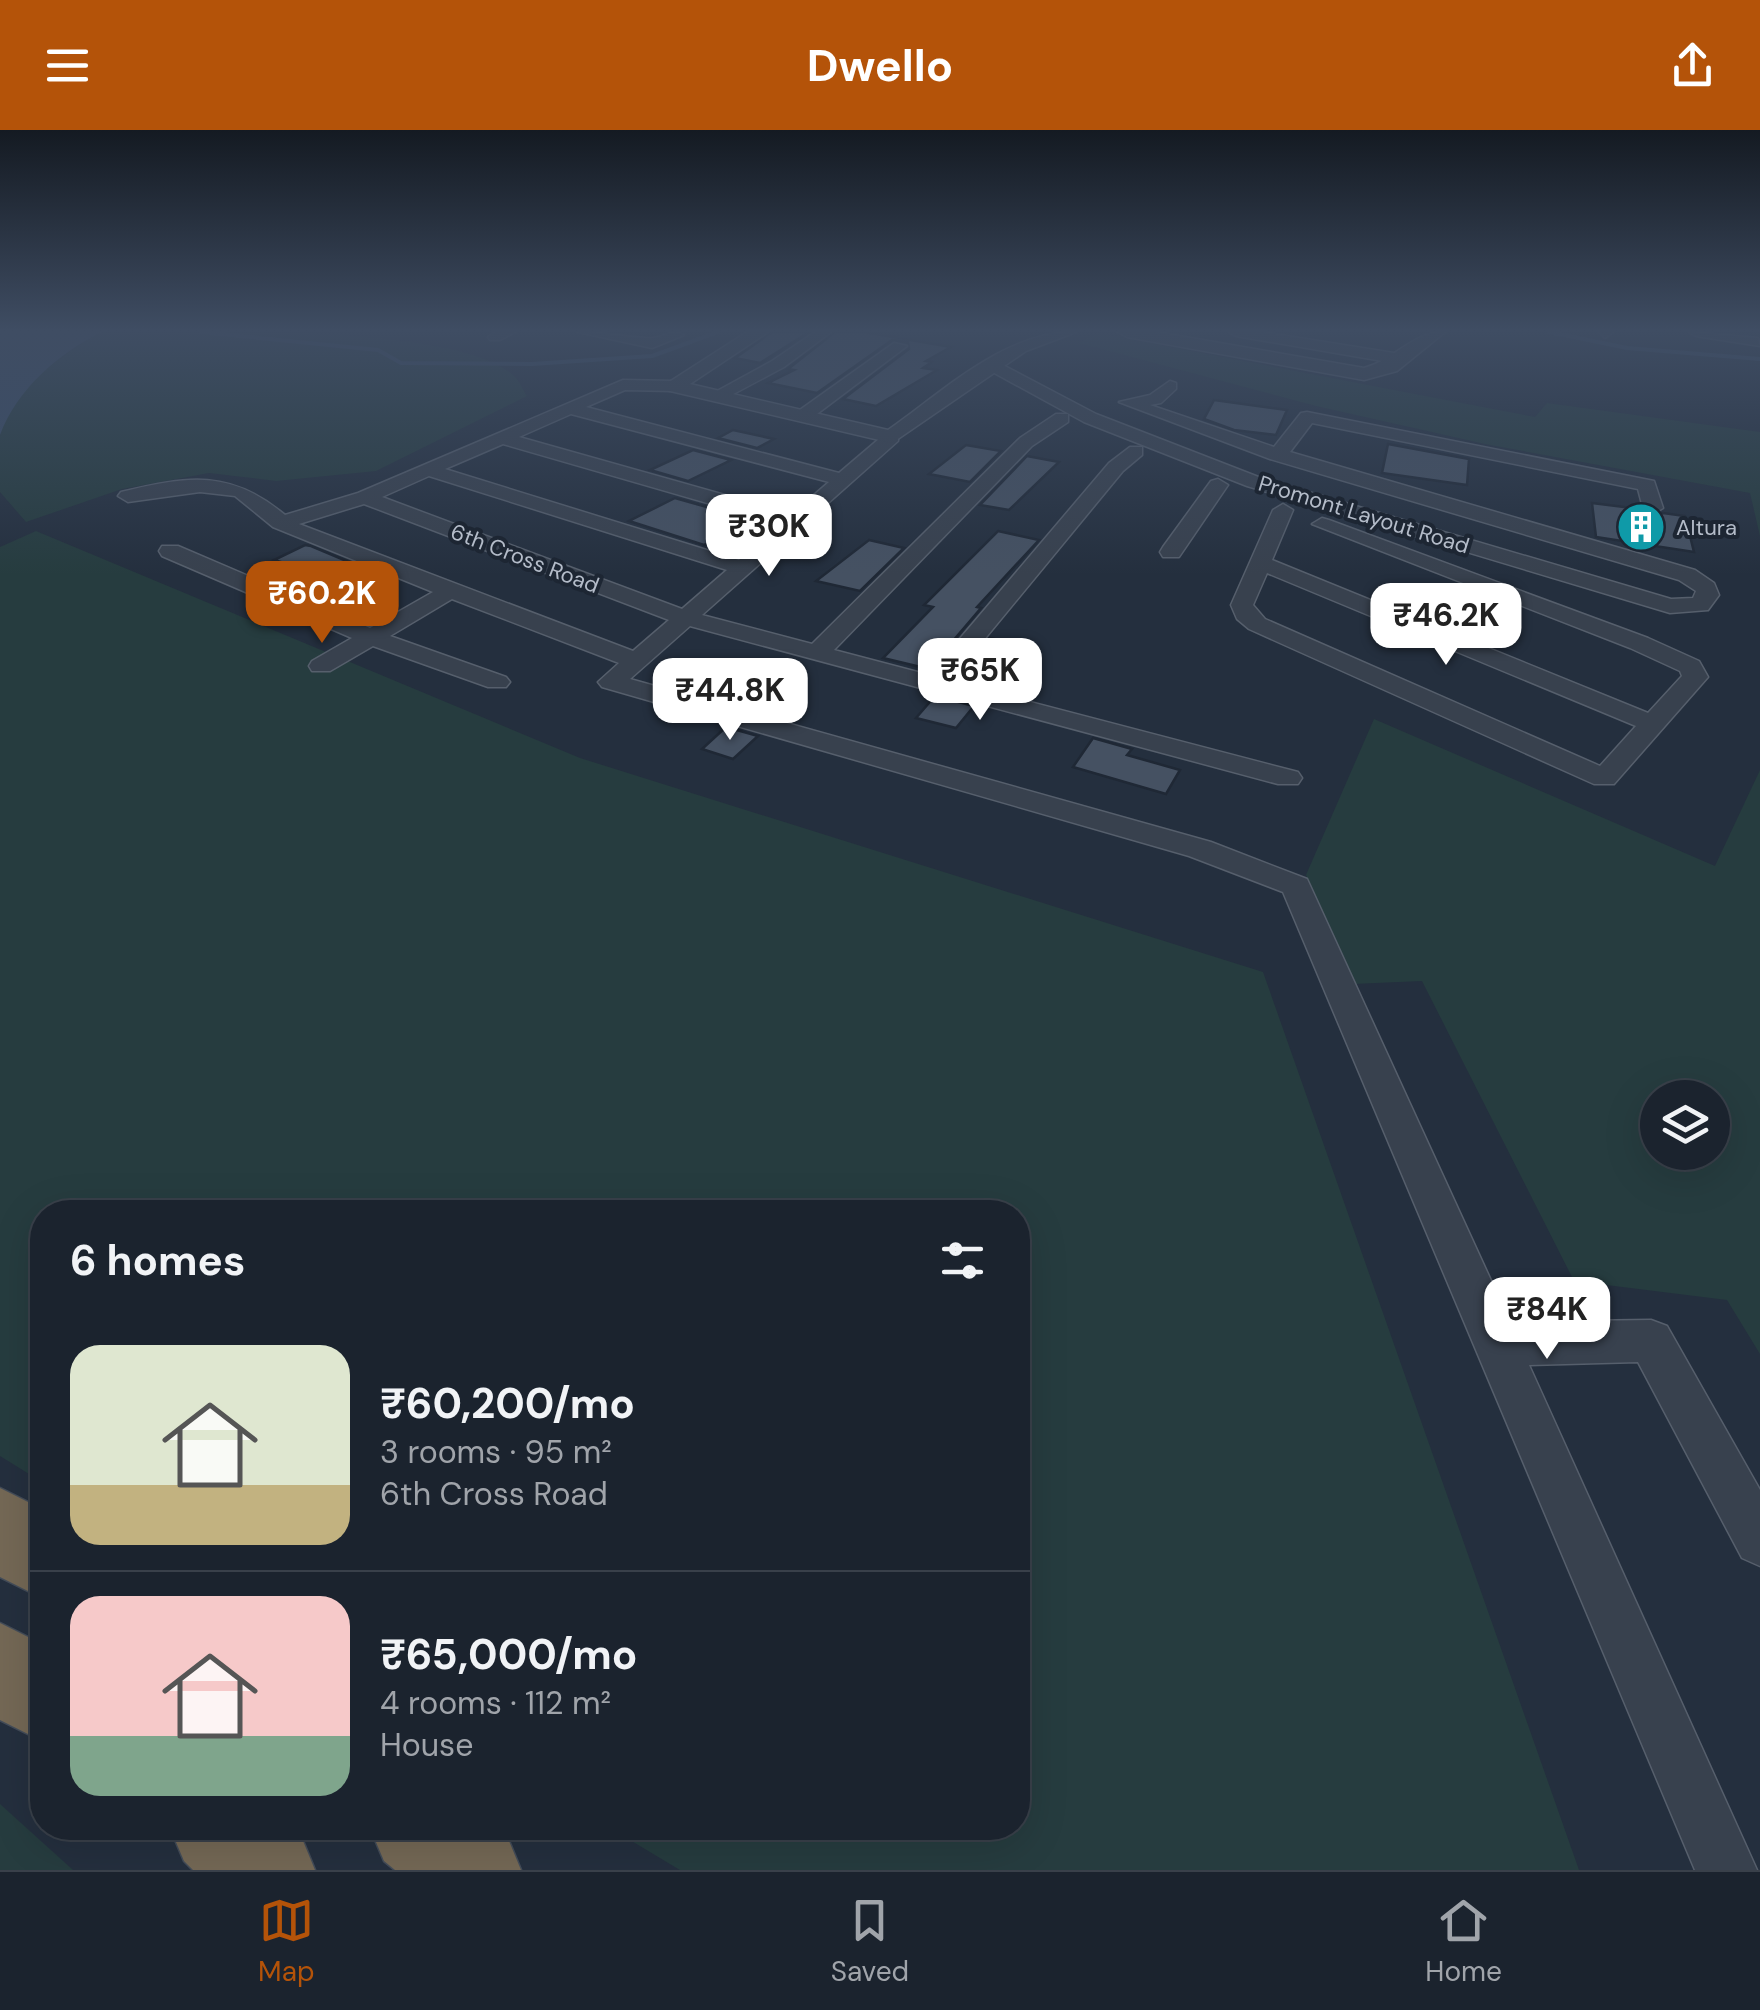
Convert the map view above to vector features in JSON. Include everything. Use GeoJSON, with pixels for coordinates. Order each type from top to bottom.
{"type":"FeatureCollection","features":[{"type":"Feature","properties":{"kind":"highway"},"geometry":{"type":"LineString","coordinates":[[0,1528],[30,1549]]}},
{"type":"Feature","properties":{"kind":"highway"},"geometry":{"type":"LineString","coordinates":[[0,1666],[30,1688]]}},
{"type":"Feature","properties":{"kind":"highway"},"geometry":{"type":"LineString","coordinates":[[231,1840],[267,1870]]}},
{"type":"Feature","properties":{"kind":"highway"},"geometry":{"type":"LineString","coordinates":[[433,1840],[472,1870]]}},
{"type":"Feature","properties":{"kind":"street"},"geometry":{"type":"LineString","coordinates":[[280,523],[365,496],[558,413]]}},
{"type":"Feature","properties":{"kind":"street"},"geometry":{"type":"LineString","coordinates":[[590,413],[843,480]]}},
{"type":"Feature","properties":{"kind":"street"},"geometry":{"type":"LineString","coordinates":[[791,413],[892,438]]}},
{"type":"Feature","properties":{"kind":"street"},"geometry":{"type":"LineString","coordinates":[[803,416],[807,413]]}},
{"type":"Feature","properties":{"kind":"street"},"geometry":{"type":"LineString","coordinates":[[927,413],[892,438],[611,682],[1200,849],[1296,886],[1726,1870]]}},
{"type":"Feature","properties":{"kind":"street"},"geometry":{"type":"LineString","coordinates":[[1055,413],[1218,485],[1639,643],[1690,666],[1696,677],[1604,778],[1257,624],[1244,614],[1242,605],[1283,510]]}},
{"type":"Feature","properties":{"kind":"street","name":"Promont Layout Road"},"geometry":{"type":"LineString","coordinates":[[1080,413],[1254,482],[1670,606],[1700,604],[1708,595],[1706,588],[1687,575],[1470,508],[1276,455]]}},
{"type":"Feature","properties":{"kind":"street"},"geometry":{"type":"LineString","coordinates":[[1142,413],[1210,438],[1173,450]]}},
{"type":"Feature","properties":{"kind":"street"},"geometry":{"type":"LineString","coordinates":[[1158,413],[1276,455],[1307,417],[1648,485],[1653,508]]}},
{"type":"Feature","properties":{"kind":"street"},"geometry":{"type":"LineString","coordinates":[[818,652],[1026,442],[1062,418]]}},
{"type":"Feature","properties":{"kind":"street"},"geometry":{"type":"LineString","coordinates":[[503,438],[796,522]]}},
{"type":"Feature","properties":{"kind":"street"},"geometry":{"type":"LineString","coordinates":[[936,682],[1116,467],[1136,452]]}},
{"type":"Feature","properties":{"kind":"street"},"geometry":{"type":"LineString","coordinates":[[428,470],[742,568]]}},
{"type":"Feature","properties":{"kind":"street"},"geometry":{"type":"LineString","coordinates":[[1171,552],[1218,485]]}},
{"type":"Feature","properties":{"kind":"street"},"geometry":{"type":"LineString","coordinates":[[128,496],[216,486],[246,493],[280,523],[448,592],[636,661]]}},
{"type":"Feature","properties":{"kind":"street","name":"6th Cross Road"},"geometry":{"type":"LineString","coordinates":[[365,496],[685,618],[1288,778]]}},
{"type":"Feature","properties":{"kind":"street"},"geometry":{"type":"LineString","coordinates":[[170,551],[369,636],[497,682]]}},
{"type":"Feature","properties":{"kind":"street"},"geometry":{"type":"LineString","coordinates":[[1260,563],[1653,724]]}},
{"type":"Feature","properties":{"kind":"street"},"geometry":{"type":"LineString","coordinates":[[321,666],[448,592]]}},
{"type":"Feature","properties":{"kind":"street"},"geometry":{"type":"LineString","coordinates":[[1497,1344],[1651,1340],[1760,1540]]}},
{"type":"Feature","properties":{"kind":"green space"},"geometry":{"type":"Polygon","coordinates":[[[9,413],[492,413],[376,471],[276,481],[209,473],[122,489],[26,522],[0,492],[0,436],[9,413]]]}},
{"type":"Feature","properties":{"kind":"green space"},"geometry":{"type":"Polygon","coordinates":[[[1348,413],[1515,413],[1535,417],[1538,413],[1622,413],[1760,432],[1760,536],[1750,493],[1485,444],[1348,413]]]}},
{"type":"Feature","properties":{"kind":"green space"},"geometry":{"type":"Polygon","coordinates":[[[36,531],[580,758],[1263,972],[1579,1870],[680,1870],[630,1840],[1030,1840],[1030,1200],[30,1200],[30,1475],[0,1456],[0,547],[36,531]]]}},
{"type":"Feature","properties":{"kind":"green space"},"geometry":{"type":"Polygon","coordinates":[[[1374,719],[1715,866],[1760,770],[1760,1354],[1727,1300],[1574,1281],[1422,981],[1353,984],[1306,875],[1374,719]]]}},
{"type":"Feature","properties":{"kind":"green space"},"geometry":{"type":"Polygon","coordinates":[[[0,1804],[30,1831],[30,1840],[40,1840],[73,1870],[0,1870],[0,1804]]]}},
{"type":"Feature","properties":{"kind":"water"},"geometry":{"type":"Polygon","coordinates":[[[0,413],[11,413],[8,418],[0,435],[0,413]]]}},
{"type":"Feature","properties":{"kind":"building"},"geometry":{"type":"Polygon","coordinates":[[[1207,413],[1286,413],[1276,435],[1234,430],[1204,419],[1207,413]]]}},
{"type":"Feature","properties":{"kind":"building"},"geometry":{"type":"Polygon","coordinates":[[[733,430],[774,439],[757,448],[718,438],[733,430]]]}},
{"type":"Feature","properties":{"kind":"building"},"geometry":{"type":"Polygon","coordinates":[[[1388,444],[1469,459],[1467,485],[1382,473],[1388,444]]]}},
{"type":"Feature","properties":{"kind":"building"},"geometry":{"type":"Polygon","coordinates":[[[966,445],[1001,451],[970,482],[929,474],[966,445]]]}},
{"type":"Feature","properties":{"kind":"building"},"geometry":{"type":"Polygon","coordinates":[[[693,450],[731,460],[688,481],[650,470],[693,450]]]}},
{"type":"Feature","properties":{"kind":"building"},"geometry":{"type":"Polygon","coordinates":[[[1027,456],[1059,462],[1009,510],[980,505],[1027,456]]]}},
{"type":"Feature","properties":{"kind":"building"},"geometry":{"type":"Polygon","coordinates":[[[675,498],[749,519],[704,545],[629,521],[675,498]]]}},
{"type":"Feature","properties":{"kind":"building","name":"Altura"},"geometry":{"type":"Polygon","coordinates":[[[1592,503],[1640,509],[1651,517],[1663,513],[1685,516],[1694,552],[1596,537],[1592,503]]]}},
{"type":"Feature","properties":{"kind":"building"},"geometry":{"type":"Polygon","coordinates":[[[998,531],[1039,540],[977,607],[981,608],[929,669],[883,658],[933,607],[924,605],[998,531]]]}},
{"type":"Feature","properties":{"kind":"building"},"geometry":{"type":"Polygon","coordinates":[[[869,540],[904,548],[860,591],[816,581],[869,540]]]}},
{"type":"Feature","properties":{"kind":"building"},"geometry":{"type":"Polygon","coordinates":[[[305,545],[368,570],[345,581],[274,560],[305,545]]]}},
{"type":"Feature","properties":{"kind":"building"},"geometry":{"type":"Polygon","coordinates":[[[990,638],[1037,649],[1016,675],[1002,672],[989,687],[957,679],[990,638]]]}},
{"type":"Feature","properties":{"kind":"building"},"geometry":{"type":"Polygon","coordinates":[[[935,696],[974,706],[956,728],[916,718],[935,696]]]}},
{"type":"Feature","properties":{"kind":"building"},"geometry":{"type":"Polygon","coordinates":[[[726,727],[758,736],[733,759],[702,749],[726,727]]]}},
{"type":"Feature","properties":{"kind":"building"},"geometry":{"type":"Polygon","coordinates":[[[1093,738],[1132,749],[1127,755],[1180,770],[1166,794],[1073,767],[1093,738]]]}},
{"type":"Feature","properties":{"kind":"place","name":"Altura"},"geometry":{"type":"Point","coordinates":[1641,527]}}]}
